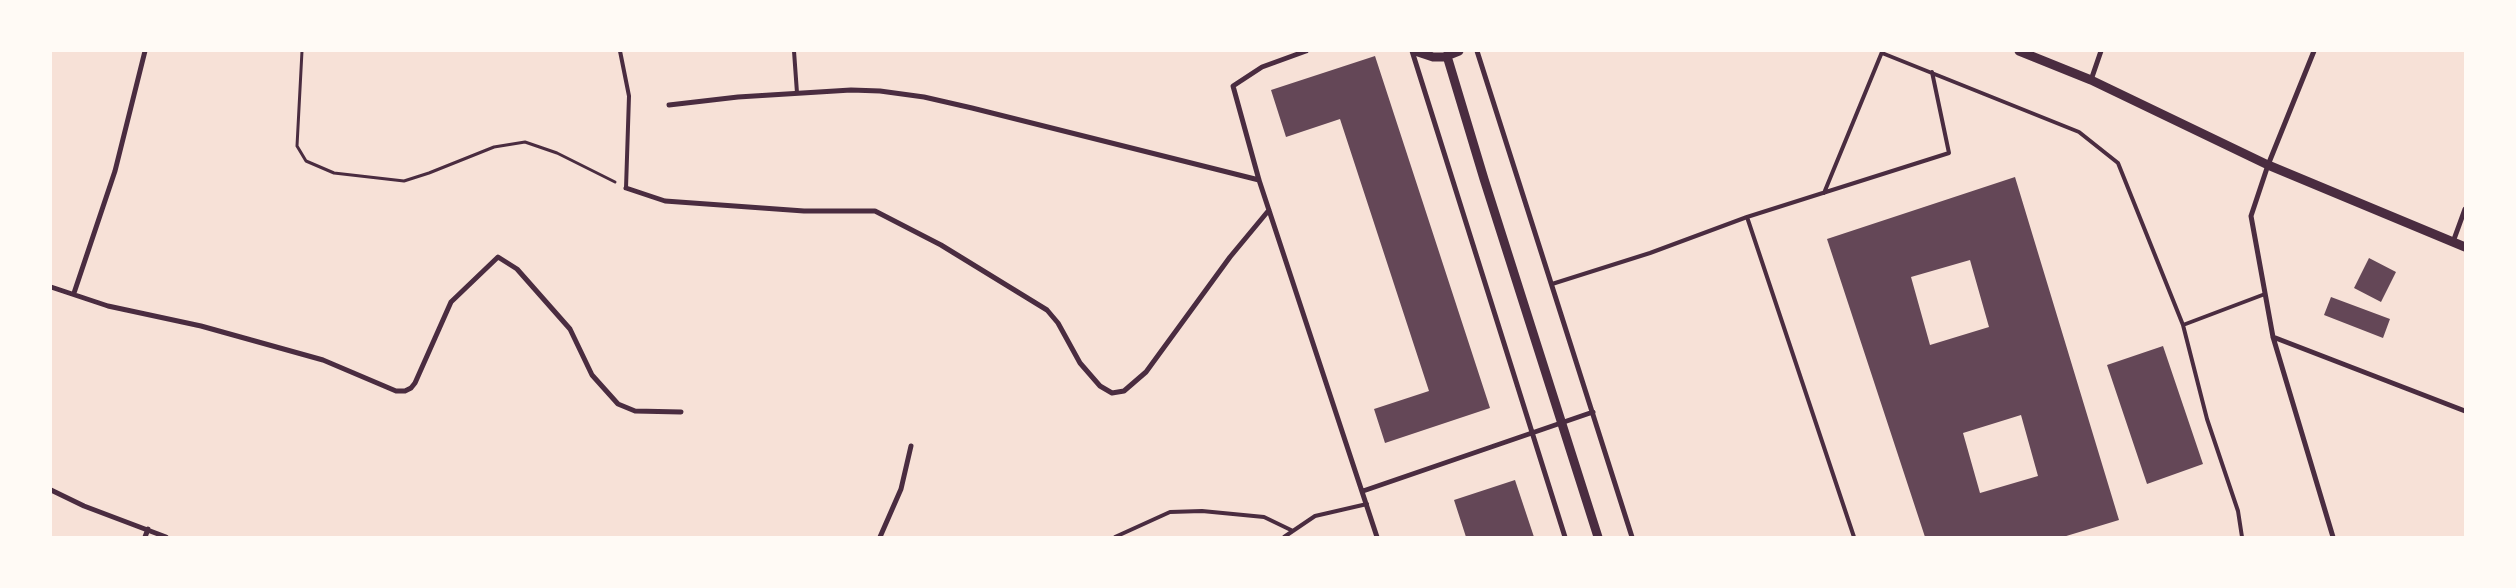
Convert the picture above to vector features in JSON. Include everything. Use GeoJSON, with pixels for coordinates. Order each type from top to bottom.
{"type":"FeatureCollection","features":[{"type":"Feature","properties":{"kind":"street"},"geometry":{"type":"LineString","coordinates":[[74,293],[115,171],[144,51]]}},
{"type":"Feature","properties":{"kind":"street"},"geometry":{"type":"LineString","coordinates":[[1306,51],[1262,67],[1233,86],[1259,180],[1377,537]]}},
{"type":"Feature","properties":{"kind":"street"},"geometry":{"type":"LineString","coordinates":[[1413,51],[1433,57],[1447,56],[1459,51]]}},
{"type":"Feature","properties":{"kind":"street"},"geometry":{"type":"LineString","coordinates":[[1413,51],[1565,537]]}},
{"type":"Feature","properties":{"kind":"street"},"geometry":{"type":"LineString","coordinates":[[1477,51],[1632,537]]}},
{"type":"Feature","properties":{"kind":"street"},"geometry":{"type":"LineString","coordinates":[[2019,51],[2091,80],[2268,165],[2465,247]]}},
{"type":"Feature","properties":{"kind":"street"},"geometry":{"type":"LineString","coordinates":[[2091,80],[2101,51]]}},
{"type":"Feature","properties":{"kind":"street"},"geometry":{"type":"LineString","coordinates":[[2314,51],[2268,165],[2251,216],[2273,337],[2333,537]]}},
{"type":"Feature","properties":{"kind":"street"},"geometry":{"type":"LineString","coordinates":[[1447,56],[1598,537]]}},
{"type":"Feature","properties":{"kind":"street"},"geometry":{"type":"LineString","coordinates":[[669,104],[797,94],[870,91],[924,97],[1167,155],[1259,180]]}},
{"type":"Feature","properties":{"kind":"street"},"geometry":{"type":"LineString","coordinates":[[626,188],[665,201],[804,211],[875,211],[941,245],[1047,310],[1058,323],[1080,363],[1100,386],[1112,393],[1124,392],[1146,372],[1230,257],[1269,210]]}},
{"type":"Feature","properties":{"kind":"street"},"geometry":{"type":"LineString","coordinates":[[2453,242],[2465,209]]}},
{"type":"Feature","properties":{"kind":"street"},"geometry":{"type":"LineString","coordinates":[[51,287],[74,293],[108,306],[201,326],[323,360],[396,391],[405,391],[415,383],[450,302],[498,257],[517,268],[570,329],[592,375],[618,404],[635,411],[681,412]]}},
{"type":"Feature","properties":{"kind":"street"},"geometry":{"type":"LineString","coordinates":[[2273,337],[2465,411]]}},
{"type":"Feature","properties":{"kind":"street"},"geometry":{"type":"LineString","coordinates":[[1363,491],[1593,412]]}},
{"type":"Feature","properties":{"kind":"street"},"geometry":{"type":"LineString","coordinates":[[880,537],[901,488],[911,446]]}},
{"type":"Feature","properties":{"kind":"street"},"geometry":{"type":"LineString","coordinates":[[51,490],[84,506],[166,537]]}},
{"type":"Feature","properties":{"kind":"street"},"geometry":{"type":"LineString","coordinates":[[145,537],[148,529]]}},
{"type":"Feature","properties":{"kind":"lane"},"geometry":{"type":"LineString","coordinates":[[620,51],[629,96],[626,188]]}},
{"type":"Feature","properties":{"kind":"lane"},"geometry":{"type":"LineString","coordinates":[[794,51],[797,94]]}},
{"type":"Feature","properties":{"kind":"lane"},"geometry":{"type":"LineString","coordinates":[[1824,193],[1882,52],[2079,132],[2118,163],[2183,325],[2206,418],[2238,511],[2242,537]]}},
{"type":"Feature","properties":{"kind":"lane"},"geometry":{"type":"LineString","coordinates":[[1552,284],[1650,253],[1747,217],[1949,153],[1932,72]]}},
{"type":"Feature","properties":{"kind":"lane"},"geometry":{"type":"LineString","coordinates":[[1747,217],[1854,537]]}},
{"type":"Feature","properties":{"kind":"lane"},"geometry":{"type":"LineString","coordinates":[[2183,325],[2265,294]]}},
{"type":"Feature","properties":{"kind":"lane"},"geometry":{"type":"LineString","coordinates":[[1284,537],[1315,516],[1367,504]]}},
{"type":"Feature","properties":{"kind":"lane"},"geometry":{"type":"LineString","coordinates":[[1115,537],[1170,512],[1202,510],[1264,516],[1293,531]]}},
{"type":"Feature","properties":{"kind":"path"},"geometry":{"type":"LineString","coordinates":[[302,51],[297,146],[306,161],[334,173],[404,181],[429,174],[494,147],[525,142],[557,153],[626,188]]}},
{"type":"Feature","properties":{"kind":"building"},"geometry":{"type":"Polygon","coordinates":[[[1375,56],[1490,408],[1385,443],[1374,409],[1429,391],[1340,119],[1286,137],[1271,90],[1375,56]]]}},
{"type":"Feature","properties":{"kind":"building"},"geometry":{"type":"Polygon","coordinates":[[[2015,177],[2119,520],[2063,537],[1925,537],[1827,239],[2015,177]],[[1970,260],[1911,277],[1930,345],[1989,327],[1970,260]],[[2021,415],[1963,433],[1980,493],[2038,476],[2021,415]]]}},
{"type":"Feature","properties":{"kind":"building"},"geometry":{"type":"Polygon","coordinates":[[[2369,258],[2396,272],[2381,302],[2354,288],[2369,258]]]}},
{"type":"Feature","properties":{"kind":"building"},"geometry":{"type":"Polygon","coordinates":[[[2331,297],[2390,319],[2383,338],[2324,315],[2331,297]]]}},
{"type":"Feature","properties":{"kind":"building"},"geometry":{"type":"Polygon","coordinates":[[[2163,346],[2203,464],[2147,484],[2107,365],[2163,346]]]}},
{"type":"Feature","properties":{"kind":"building"},"geometry":{"type":"Polygon","coordinates":[[[1515,480],[1534,537],[1466,537],[1454,500],[1515,480]]]}}]}
